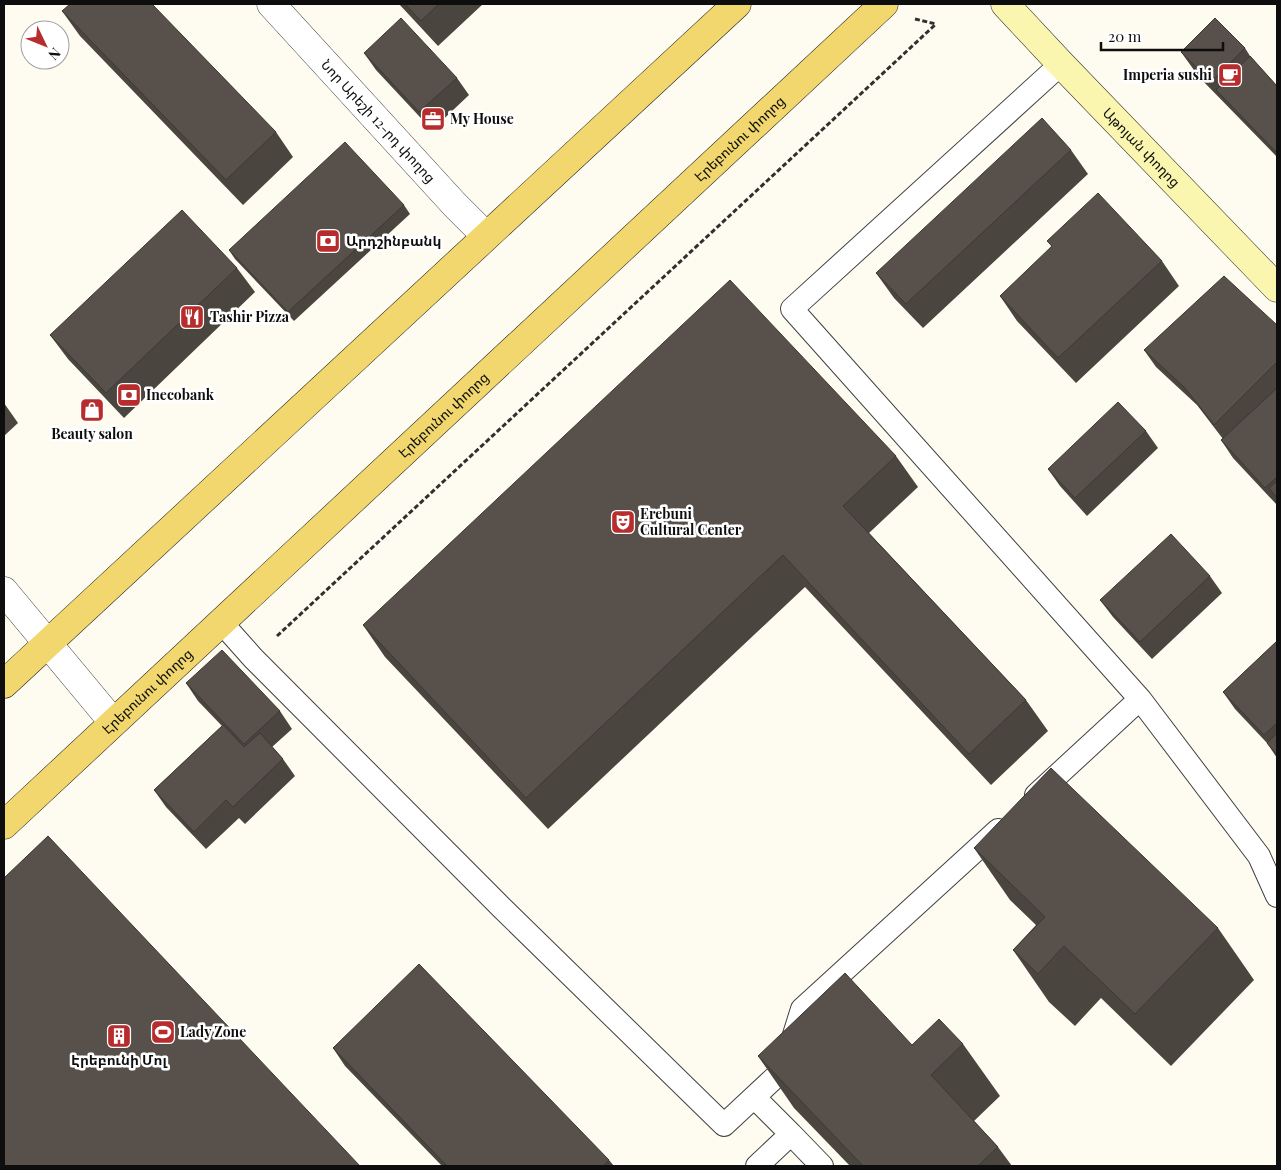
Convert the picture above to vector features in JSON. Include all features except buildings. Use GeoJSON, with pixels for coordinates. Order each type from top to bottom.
{"type":"FeatureCollection","features":[{"type":"Feature","properties":{"kind":"main road"},"geometry":{"type":"LineString","coordinates":[[4,684],[737,4]]}},
{"type":"Feature","properties":{"kind":"main road","name":"Էրեբունու փողոց"},"geometry":{"type":"LineString","coordinates":[[4,825],[884,4]]}},
{"type":"Feature","properties":{"kind":"main road","name":"Աթոյան փողոց"},"geometry":{"type":"LineString","coordinates":[[1006,4],[1061,64],[1277,288]]}},
{"type":"Feature","properties":{"kind":"street","name":"Նոր Արեշի 12-րդ փողոց"},"geometry":{"type":"LineString","coordinates":[[271,4],[448,198],[486,236]]}},
{"type":"Feature","properties":{"kind":"street"},"geometry":{"type":"LineString","coordinates":[[4,591],[113,722]]}},
{"type":"Feature","properties":{"kind":"lane"},"geometry":{"type":"LineString","coordinates":[[1061,64],[792,310],[1140,699],[1258,856],[1277,896]]}},
{"type":"Feature","properties":{"kind":"lane"},"geometry":{"type":"LineString","coordinates":[[221,622],[253,658],[503,909],[724,1125],[783,1070],[802,1010],[1140,699]]}},
{"type":"Feature","properties":{"kind":"lane"},"geometry":{"type":"LineString","coordinates":[[754,1097],[822,1166]]}},
{"type":"Feature","properties":{"kind":"lane"},"geometry":{"type":"LineString","coordinates":[[758,1166],[791,1134]]}},
{"type":"Feature","properties":{"kind":"path"},"geometry":{"type":"LineString","coordinates":[[253,658],[936,24],[912,18]]}},
{"type":"Feature","properties":{"kind":"place","name":"Imperia sushi"},"geometry":{"type":"Point","coordinates":[1230,75]}},
{"type":"Feature","properties":{"kind":"place","name":"My House"},"geometry":{"type":"Point","coordinates":[433,119]}},
{"type":"Feature","properties":{"kind":"place","name":"Արդշինբանկ"},"geometry":{"type":"Point","coordinates":[328,241]}},
{"type":"Feature","properties":{"kind":"place","name":"Tashir Pizza"},"geometry":{"type":"Point","coordinates":[192,317]}},
{"type":"Feature","properties":{"kind":"place","name":"Inecobank"},"geometry":{"type":"Point","coordinates":[129,395]}},
{"type":"Feature","properties":{"kind":"place","name":"Beauty salon"},"geometry":{"type":"Point","coordinates":[92,410]}},
{"type":"Feature","properties":{"kind":"place","name":"Erebuni Cultural Center"},"geometry":{"type":"Point","coordinates":[623,522]}},
{"type":"Feature","properties":{"kind":"place","name":"Lady Zone"},"geometry":{"type":"Point","coordinates":[163,1032]}},
{"type":"Feature","properties":{"kind":"place","name":"Էրեբունի Մոլ"},"geometry":{"type":"Point","coordinates":[119,1036]}}]}
